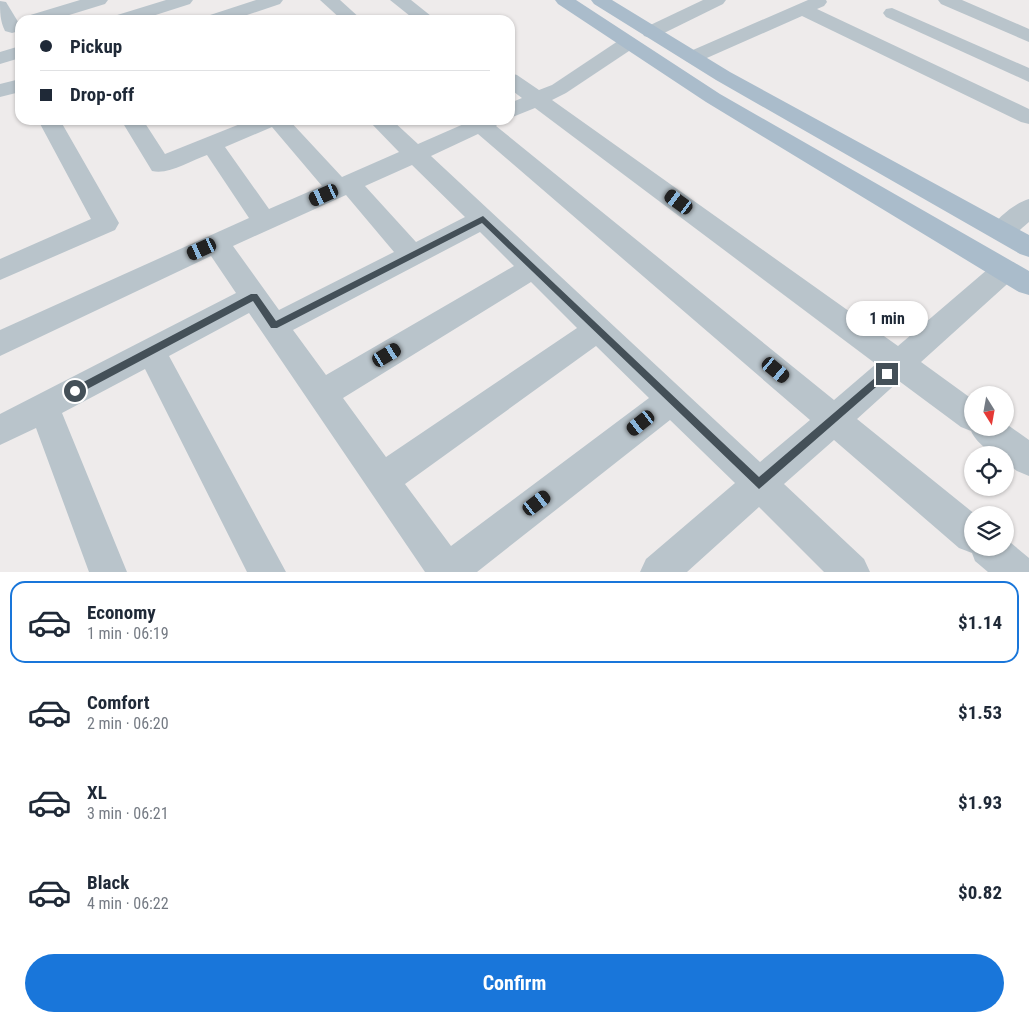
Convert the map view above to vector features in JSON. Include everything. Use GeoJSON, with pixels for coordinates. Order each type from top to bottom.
{"type":"FeatureCollection","features":[{"type":"Feature","properties":{"kind":"main road"},"geometry":{"type":"LineString","coordinates":[[564,0],[713,98],[1017,277]]}},
{"type":"Feature","properties":{"kind":"main road"},"geometry":{"type":"LineString","coordinates":[[602,0],[692,57],[1029,247]]}},
{"type":"Feature","properties":{"kind":"street"},"geometry":{"type":"LineString","coordinates":[[53,15],[99,0]]}},
{"type":"Feature","properties":{"kind":"street"},"geometry":{"type":"LineString","coordinates":[[137,15],[184,0]]}},
{"type":"Feature","properties":{"kind":"street"},"geometry":{"type":"LineString","coordinates":[[329,0],[347,15]]}},
{"type":"Feature","properties":{"kind":"street"},"geometry":{"type":"LineString","coordinates":[[399,0],[420,15]]}},
{"type":"Feature","properties":{"kind":"street"},"geometry":{"type":"LineString","coordinates":[[651,32],[717,0]]}},
{"type":"Feature","properties":{"kind":"street"},"geometry":{"type":"LineString","coordinates":[[692,57],[821,0]]}},
{"type":"Feature","properties":{"kind":"street"},"geometry":{"type":"LineString","coordinates":[[947,0],[1029,35]]}},
{"type":"Feature","properties":{"kind":"street"},"geometry":{"type":"LineString","coordinates":[[227,15],[261,2],[270,15]]}},
{"type":"Feature","properties":{"kind":"street"},"geometry":{"type":"LineString","coordinates":[[0,6],[11,27]]}},
{"type":"Feature","properties":{"kind":"street"},"geometry":{"type":"LineString","coordinates":[[802,9],[1029,117]]}},
{"type":"Feature","properties":{"kind":"street"},"geometry":{"type":"LineString","coordinates":[[892,13],[1029,76]]}},
{"type":"Feature","properties":{"kind":"street"},"geometry":{"type":"LineString","coordinates":[[986,56],[1029,35]]}},
{"type":"Feature","properties":{"kind":"street"},"geometry":{"type":"LineString","coordinates":[[515,109],[559,89],[628,43]]}},
{"type":"Feature","properties":{"kind":"street"},"geometry":{"type":"LineString","coordinates":[[0,58],[15,54]]}},
{"type":"Feature","properties":{"kind":"street"},"geometry":{"type":"LineString","coordinates":[[515,83],[900,362],[964,411]]}},
{"type":"Feature","properties":{"kind":"street"},"geometry":{"type":"LineString","coordinates":[[0,91],[15,86]]}},
{"type":"Feature","properties":{"kind":"street"},"geometry":{"type":"LineString","coordinates":[[1,266],[106,223],[52,125]]}},
{"type":"Feature","properties":{"kind":"street"},"geometry":{"type":"LineString","coordinates":[[142,125],[160,165],[258,125]]}},
{"type":"Feature","properties":{"kind":"street"},"geometry":{"type":"LineString","coordinates":[[282,125],[412,255]]}},
{"type":"Feature","properties":{"kind":"street"},"geometry":{"type":"LineString","coordinates":[[384,125],[851,572]]}},
{"type":"Feature","properties":{"kind":"street"},"geometry":{"type":"LineString","coordinates":[[0,344],[476,125]]}},
{"type":"Feature","properties":{"kind":"street"},"geometry":{"type":"LineString","coordinates":[[486,125],[964,528]]}},
{"type":"Feature","properties":{"kind":"street"},"geometry":{"type":"LineString","coordinates":[[211,144],[264,221]]}},
{"type":"Feature","properties":{"kind":"street"},"geometry":{"type":"LineString","coordinates":[[1002,231],[1029,208]]}},
{"type":"Feature","properties":{"kind":"street"},"geometry":{"type":"LineString","coordinates":[[274,326],[483,219]]}},
{"type":"Feature","properties":{"kind":"street"},"geometry":{"type":"LineString","coordinates":[[216,243],[447,572],[671,400]]}},
{"type":"Feature","properties":{"kind":"street"},"geometry":{"type":"LineString","coordinates":[[322,394],[533,268]]}},
{"type":"Feature","properties":{"kind":"street"},"geometry":{"type":"LineString","coordinates":[[659,572],[900,362],[1017,277]]}},
{"type":"Feature","properties":{"kind":"street"},"geometry":{"type":"LineString","coordinates":[[0,430],[254,297]]}},
{"type":"Feature","properties":{"kind":"street"},"geometry":{"type":"LineString","coordinates":[[382,480],[598,329]]}},
{"type":"Feature","properties":{"kind":"street"},"geometry":{"type":"LineString","coordinates":[[151,351],[267,572]]}},
{"type":"Feature","properties":{"kind":"street"},"geometry":{"type":"LineString","coordinates":[[44,407],[108,572]]}},
{"type":"Feature","properties":{"kind":"street"},"geometry":{"type":"LineString","coordinates":[[997,436],[1029,460]]}},
{"type":"Feature","properties":{"kind":"street"},"geometry":{"type":"LineString","coordinates":[[998,556],[1017,572]]}},
{"type":"Feature","properties":{"kind":"route"},"geometry":{"type":"LineString","coordinates":[[75,391],[254,297],[274,326],[483,219],[759,484],[887,374]]}}]}
